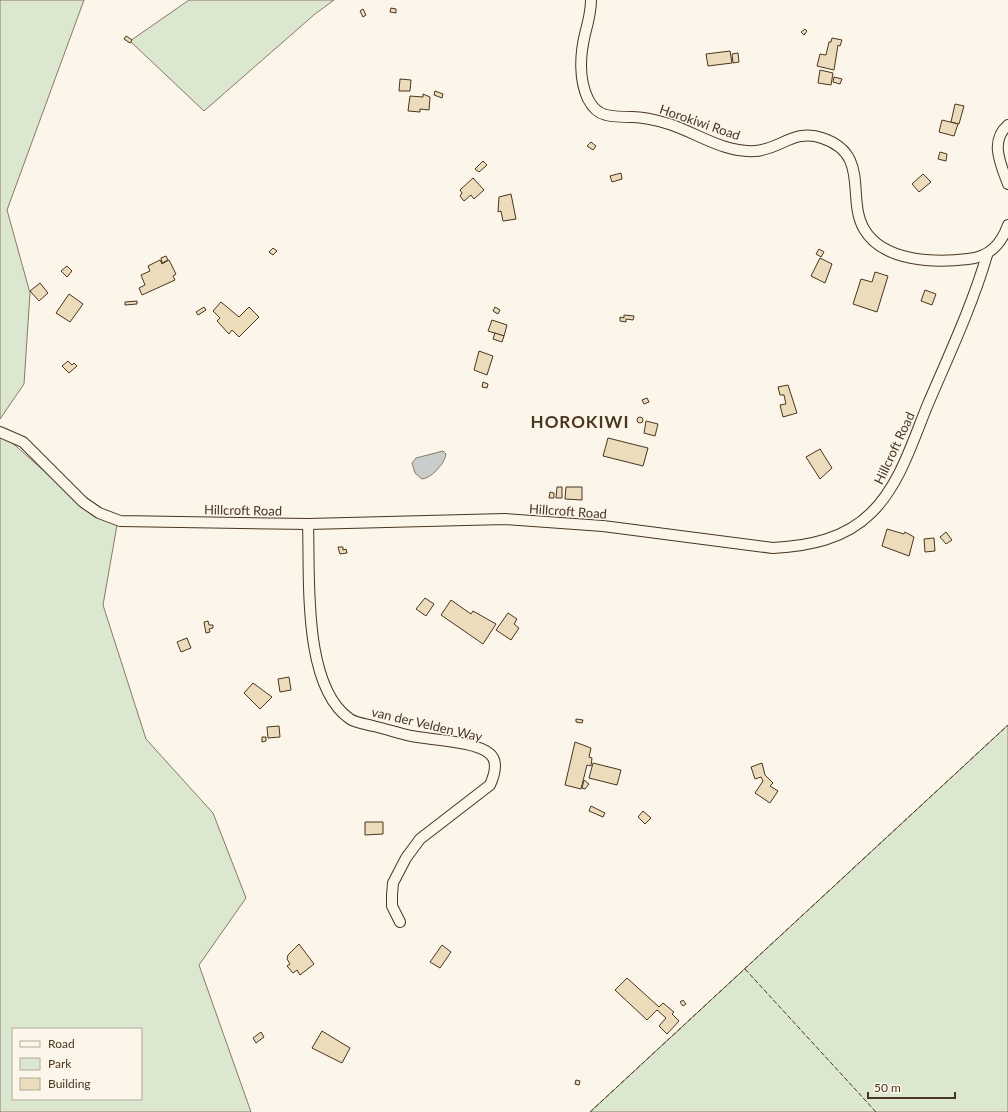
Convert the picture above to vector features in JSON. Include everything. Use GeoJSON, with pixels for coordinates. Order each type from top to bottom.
{"type":"FeatureCollection","features":[{"type":"Feature","properties":{"kind":"street","name":"Horokiwi Road"},"geometry":{"type":"LineString","coordinates":[[591,0],[583,47],[581,72],[587,96],[591,105],[597,111],[606,115],[653,119],[726,147],[744,151],[758,151],[796,137],[822,137],[835,144],[845,153],[852,166],[859,216],[864,228],[873,241],[889,251],[902,256],[932,260],[950,261],[974,259],[987,255]]}},
{"type":"Feature","properties":{"kind":"street"},"geometry":{"type":"LineString","coordinates":[[1008,125],[999,137],[997,147],[1008,184]]}},
{"type":"Feature","properties":{"kind":"street"},"geometry":{"type":"LineString","coordinates":[[987,255],[996,248],[1008,225]]}},
{"type":"Feature","properties":{"kind":"street","name":"Hillcroft Road"},"geometry":{"type":"LineString","coordinates":[[0,432],[23,442],[83,502],[98,513],[120,521],[308,524],[505,519],[603,526],[774,548],[817,543],[852,528],[871,514],[886,495],[897,477],[976,291],[987,255]]}},
{"type":"Feature","properties":{"kind":"street","name":"van der Velden Way"},"geometry":{"type":"LineString","coordinates":[[308,524],[312,630],[317,663],[324,688],[335,705],[351,719],[410,736],[478,747],[491,754],[495,764],[494,777],[490,785],[420,839],[406,858],[393,883],[392,906],[400,922]]}},
{"type":"Feature","properties":{"kind":"green space"},"geometry":{"type":"Polygon","coordinates":[[[0,0],[84,0],[7,210],[30,293],[24,384],[0,419],[0,0]]]}},
{"type":"Feature","properties":{"kind":"green space"},"geometry":{"type":"Polygon","coordinates":[[[189,0],[334,0],[315,14],[204,111],[130,41],[189,0]]]}},
{"type":"Feature","properties":{"kind":"green space"},"geometry":{"type":"Polygon","coordinates":[[[0,432],[87,509],[117,525],[103,605],[146,739],[213,813],[246,898],[199,965],[251,1112],[0,1112],[0,432]]]}},
{"type":"Feature","properties":{"kind":"green space"},"geometry":{"type":"Polygon","coordinates":[[[1008,725],[1008,1112],[590,1112],[1008,725]]]}},
{"type":"Feature","properties":{"kind":"shaded area"},"geometry":{"type":"Polygon","coordinates":[[[443,451],[446,454],[445,458],[441,466],[434,473],[422,479],[415,473],[412,463],[416,458],[443,451]]]}},
{"type":"Feature","properties":{"kind":"building"},"geometry":{"type":"Polygon","coordinates":[[[391,8],[396,9],[396,13],[390,12],[391,8]]]}},
{"type":"Feature","properties":{"kind":"building"},"geometry":{"type":"Polygon","coordinates":[[[363,9],[366,15],[363,17],[360,11],[363,9]]]}},
{"type":"Feature","properties":{"kind":"building"},"geometry":{"type":"Polygon","coordinates":[[[805,29],[807,31],[804,35],[801,32],[805,29]]]}},
{"type":"Feature","properties":{"kind":"building"},"geometry":{"type":"Polygon","coordinates":[[[126,36],[132,40],[130,43],[124,39],[126,36]]]}},
{"type":"Feature","properties":{"kind":"building"},"geometry":{"type":"Polygon","coordinates":[[[832,38],[842,40],[840,46],[838,45],[834,70],[817,66],[820,54],[826,55],[829,42],[831,42],[832,38]]]}},
{"type":"Feature","properties":{"kind":"building"},"geometry":{"type":"Polygon","coordinates":[[[730,51],[732,63],[708,66],[706,54],[730,51]]]}},
{"type":"Feature","properties":{"kind":"building"},"geometry":{"type":"Polygon","coordinates":[[[738,53],[739,62],[733,63],[732,54],[738,53]]]}},
{"type":"Feature","properties":{"kind":"building"},"geometry":{"type":"Polygon","coordinates":[[[820,70],[833,73],[831,85],[818,83],[820,70]]]}},
{"type":"Feature","properties":{"kind":"building"},"geometry":{"type":"Polygon","coordinates":[[[834,77],[842,79],[840,84],[833,82],[834,77]]]}},
{"type":"Feature","properties":{"kind":"building"},"geometry":{"type":"Polygon","coordinates":[[[400,79],[411,80],[410,91],[399,91],[400,79]]]}},
{"type":"Feature","properties":{"kind":"building"},"geometry":{"type":"Polygon","coordinates":[[[435,91],[443,94],[442,98],[434,95],[435,91]]]}},
{"type":"Feature","properties":{"kind":"building"},"geometry":{"type":"Polygon","coordinates":[[[423,94],[430,97],[429,110],[420,109],[420,112],[408,111],[410,96],[423,97],[423,94]]]}},
{"type":"Feature","properties":{"kind":"building"},"geometry":{"type":"Polygon","coordinates":[[[955,104],[964,106],[959,124],[951,122],[955,104]]]}},
{"type":"Feature","properties":{"kind":"building"},"geometry":{"type":"Polygon","coordinates":[[[942,120],[958,124],[954,136],[939,132],[942,120]]]}},
{"type":"Feature","properties":{"kind":"building"},"geometry":{"type":"Polygon","coordinates":[[[591,142],[596,146],[593,150],[587,146],[591,142]]]}},
{"type":"Feature","properties":{"kind":"building"},"geometry":{"type":"Polygon","coordinates":[[[940,152],[947,154],[946,161],[938,159],[940,152]]]}},
{"type":"Feature","properties":{"kind":"building"},"geometry":{"type":"Polygon","coordinates":[[[483,161],[487,165],[479,172],[475,169],[483,161]]]}},
{"type":"Feature","properties":{"kind":"building"},"geometry":{"type":"Polygon","coordinates":[[[621,173],[622,179],[612,182],[610,176],[621,173]]]}},
{"type":"Feature","properties":{"kind":"building"},"geometry":{"type":"Polygon","coordinates":[[[923,174],[931,182],[919,192],[912,184],[923,174]]]}},
{"type":"Feature","properties":{"kind":"building"},"geometry":{"type":"Polygon","coordinates":[[[473,178],[484,190],[474,199],[471,195],[464,201],[460,196],[462,193],[460,190],[473,178]]]}},
{"type":"Feature","properties":{"kind":"building"},"geometry":{"type":"Polygon","coordinates":[[[511,194],[516,219],[503,221],[501,211],[498,212],[499,197],[511,194]]]}},
{"type":"Feature","properties":{"kind":"building"},"geometry":{"type":"Polygon","coordinates":[[[273,248],[277,251],[273,255],[269,252],[273,248]]]}},
{"type":"Feature","properties":{"kind":"building"},"geometry":{"type":"Polygon","coordinates":[[[819,249],[824,252],[821,257],[816,254],[819,249]]]}},
{"type":"Feature","properties":{"kind":"building"},"geometry":{"type":"Polygon","coordinates":[[[166,256],[168,260],[162,263],[161,258],[166,256]]]}},
{"type":"Feature","properties":{"kind":"building"},"geometry":{"type":"Polygon","coordinates":[[[820,258],[832,264],[825,283],[811,276],[820,258]]]}},
{"type":"Feature","properties":{"kind":"building"},"geometry":{"type":"Polygon","coordinates":[[[160,260],[162,264],[169,260],[176,274],[173,276],[175,280],[142,295],[139,288],[145,285],[141,275],[150,271],[148,266],[160,260]]]}},
{"type":"Feature","properties":{"kind":"building"},"geometry":{"type":"Polygon","coordinates":[[[67,266],[72,271],[67,277],[61,271],[67,266]]]}},
{"type":"Feature","properties":{"kind":"building"},"geometry":{"type":"Polygon","coordinates":[[[875,272],[888,276],[877,312],[853,304],[861,279],[872,282],[875,272]]]}},
{"type":"Feature","properties":{"kind":"building"},"geometry":{"type":"Polygon","coordinates":[[[40,283],[48,293],[39,301],[30,291],[40,283]]]}},
{"type":"Feature","properties":{"kind":"building"},"geometry":{"type":"Polygon","coordinates":[[[925,290],[936,294],[932,305],[921,301],[925,290]]]}},
{"type":"Feature","properties":{"kind":"building"},"geometry":{"type":"Polygon","coordinates":[[[69,294],[83,304],[70,322],[56,313],[69,294]]]}},
{"type":"Feature","properties":{"kind":"building"},"geometry":{"type":"Polygon","coordinates":[[[137,301],[137,304],[125,305],[125,302],[137,301]]]}},
{"type":"Feature","properties":{"kind":"building"},"geometry":{"type":"Polygon","coordinates":[[[221,302],[239,317],[249,307],[259,317],[239,337],[232,330],[229,334],[217,321],[220,318],[213,311],[221,302]]]}},
{"type":"Feature","properties":{"kind":"building"},"geometry":{"type":"Polygon","coordinates":[[[204,307],[206,310],[198,315],[196,312],[204,307]]]}},
{"type":"Feature","properties":{"kind":"building"},"geometry":{"type":"Polygon","coordinates":[[[495,307],[500,310],[498,314],[493,311],[495,307]]]}},
{"type":"Feature","properties":{"kind":"building"},"geometry":{"type":"Polygon","coordinates":[[[624,315],[634,316],[633,320],[626,319],[626,322],[620,321],[620,317],[624,318],[624,315]]]}},
{"type":"Feature","properties":{"kind":"building"},"geometry":{"type":"Polygon","coordinates":[[[492,320],[507,325],[504,336],[488,331],[492,320]]]}},
{"type":"Feature","properties":{"kind":"building"},"geometry":{"type":"Polygon","coordinates":[[[495,333],[504,336],[502,342],[493,339],[495,333]]]}},
{"type":"Feature","properties":{"kind":"building"},"geometry":{"type":"Polygon","coordinates":[[[479,351],[493,356],[487,375],[474,370],[479,351]]]}},
{"type":"Feature","properties":{"kind":"building"},"geometry":{"type":"Polygon","coordinates":[[[68,361],[72,365],[74,363],[77,366],[69,373],[62,366],[68,361]]]}},
{"type":"Feature","properties":{"kind":"building"},"geometry":{"type":"Polygon","coordinates":[[[483,382],[488,384],[487,388],[482,387],[483,382]]]}},
{"type":"Feature","properties":{"kind":"building"},"geometry":{"type":"Polygon","coordinates":[[[788,385],[797,413],[783,417],[780,405],[786,404],[784,395],[780,395],[778,387],[788,385]]]}},
{"type":"Feature","properties":{"kind":"building"},"geometry":{"type":"Polygon","coordinates":[[[647,398],[649,402],[644,404],[642,400],[647,398]]]}},
{"type":"Feature","properties":{"kind":"building"},"geometry":{"type":"Polygon","coordinates":[[[640,417],[643,420],[640,423],[637,420],[640,417]]]}},
{"type":"Feature","properties":{"kind":"building"},"geometry":{"type":"Polygon","coordinates":[[[646,421],[658,424],[655,436],[644,433],[646,421]]]}},
{"type":"Feature","properties":{"kind":"building"},"geometry":{"type":"Polygon","coordinates":[[[608,438],[648,448],[643,466],[603,456],[608,438]]]}},
{"type":"Feature","properties":{"kind":"building"},"geometry":{"type":"Polygon","coordinates":[[[820,449],[832,468],[820,479],[806,457],[820,449]]]}},
{"type":"Feature","properties":{"kind":"building"},"geometry":{"type":"Polygon","coordinates":[[[557,487],[562,487],[562,498],[556,498],[557,487]]]}},
{"type":"Feature","properties":{"kind":"building"},"geometry":{"type":"Polygon","coordinates":[[[566,487],[582,487],[582,500],[565,499],[566,487]]]}},
{"type":"Feature","properties":{"kind":"building"},"geometry":{"type":"Polygon","coordinates":[[[550,492],[554,493],[554,498],[549,498],[550,492]]]}},
{"type":"Feature","properties":{"kind":"building"},"geometry":{"type":"Polygon","coordinates":[[[887,529],[904,534],[905,532],[914,537],[909,556],[882,546],[887,529]]]}},
{"type":"Feature","properties":{"kind":"building"},"geometry":{"type":"Polygon","coordinates":[[[946,532],[952,540],[946,544],[940,537],[946,532]]]}},
{"type":"Feature","properties":{"kind":"building"},"geometry":{"type":"Polygon","coordinates":[[[934,538],[935,551],[925,552],[924,539],[934,538]]]}},
{"type":"Feature","properties":{"kind":"building"},"geometry":{"type":"Polygon","coordinates":[[[338,547],[343,547],[343,550],[346,549],[347,553],[340,554],[338,547]]]}},
{"type":"Feature","properties":{"kind":"building"},"geometry":{"type":"Polygon","coordinates":[[[425,598],[434,604],[426,616],[416,609],[425,598]]]}},
{"type":"Feature","properties":{"kind":"building"},"geometry":{"type":"Polygon","coordinates":[[[451,600],[471,614],[473,611],[496,624],[483,644],[441,615],[451,600]]]}},
{"type":"Feature","properties":{"kind":"building"},"geometry":{"type":"Polygon","coordinates":[[[508,613],[517,619],[514,624],[519,628],[511,640],[496,630],[508,613]]]}},
{"type":"Feature","properties":{"kind":"building"},"geometry":{"type":"Polygon","coordinates":[[[208,621],[209,625],[213,625],[213,628],[209,629],[210,632],[206,633],[204,622],[208,621]]]}},
{"type":"Feature","properties":{"kind":"building"},"geometry":{"type":"Polygon","coordinates":[[[187,638],[191,648],[181,652],[177,642],[187,638]]]}},
{"type":"Feature","properties":{"kind":"building"},"geometry":{"type":"Polygon","coordinates":[[[289,677],[291,690],[280,692],[278,679],[289,677]]]}},
{"type":"Feature","properties":{"kind":"building"},"geometry":{"type":"Polygon","coordinates":[[[253,683],[272,697],[260,709],[244,693],[253,683]]]}},
{"type":"Feature","properties":{"kind":"building"},"geometry":{"type":"Polygon","coordinates":[[[576,719],[583,720],[582,723],[576,722],[576,719]]]}},
{"type":"Feature","properties":{"kind":"building"},"geometry":{"type":"Polygon","coordinates":[[[279,726],[280,737],[268,738],[267,727],[279,726]]]}},
{"type":"Feature","properties":{"kind":"building"},"geometry":{"type":"Polygon","coordinates":[[[262,737],[266,737],[266,741],[262,742],[262,737]]]}},
{"type":"Feature","properties":{"kind":"building"},"geometry":{"type":"Polygon","coordinates":[[[575,742],[591,748],[589,757],[592,758],[591,766],[587,765],[581,789],[565,785],[575,742]]]}},
{"type":"Feature","properties":{"kind":"building"},"geometry":{"type":"Polygon","coordinates":[[[593,763],[621,770],[617,785],[589,778],[593,763]]]}},
{"type":"Feature","properties":{"kind":"building"},"geometry":{"type":"Polygon","coordinates":[[[762,763],[765,775],[773,783],[770,786],[778,791],[770,803],[755,793],[763,781],[761,777],[755,779],[751,767],[762,763]]]}},
{"type":"Feature","properties":{"kind":"building"},"geometry":{"type":"Polygon","coordinates":[[[584,780],[589,784],[585,789],[582,788],[584,780]]]}},
{"type":"Feature","properties":{"kind":"building"},"geometry":{"type":"Polygon","coordinates":[[[591,806],[605,813],[603,817],[589,811],[591,806]]]}},
{"type":"Feature","properties":{"kind":"building"},"geometry":{"type":"Polygon","coordinates":[[[643,811],[651,818],[645,824],[638,817],[643,811]]]}},
{"type":"Feature","properties":{"kind":"building"},"geometry":{"type":"Polygon","coordinates":[[[365,822],[383,822],[383,834],[365,835],[365,822]]]}},
{"type":"Feature","properties":{"kind":"building"},"geometry":{"type":"Polygon","coordinates":[[[299,944],[314,964],[300,975],[297,970],[293,973],[287,966],[290,964],[287,959],[288,955],[299,944]]]}},
{"type":"Feature","properties":{"kind":"building"},"geometry":{"type":"Polygon","coordinates":[[[442,945],[451,952],[440,968],[430,962],[442,945]]]}},
{"type":"Feature","properties":{"kind":"building"},"geometry":{"type":"Polygon","coordinates":[[[627,978],[659,1007],[663,1003],[674,1012],[672,1014],[679,1021],[667,1034],[659,1026],[666,1018],[657,1010],[647,1020],[615,990],[627,978]]]}},
{"type":"Feature","properties":{"kind":"building"},"geometry":{"type":"Polygon","coordinates":[[[683,1000],[686,1004],[683,1006],[680,1002],[683,1000]]]}},
{"type":"Feature","properties":{"kind":"building"},"geometry":{"type":"Polygon","coordinates":[[[322,1031],[350,1048],[342,1063],[312,1048],[322,1031]]]}},
{"type":"Feature","properties":{"kind":"building"},"geometry":{"type":"Polygon","coordinates":[[[261,1032],[264,1037],[256,1043],[253,1038],[261,1032]]]}},
{"type":"Feature","properties":{"kind":"building"},"geometry":{"type":"Polygon","coordinates":[[[576,1080],[580,1081],[579,1085],[575,1084],[576,1080]]]}},
{"type":"Feature","properties":{"kind":"fence"},"geometry":{"type":"LineString","coordinates":[[590,1112],[1008,725]]}},
{"type":"Feature","properties":{"kind":"fence"},"geometry":{"type":"LineString","coordinates":[[745,969],[876,1112]]}},
{"type":"Feature","properties":{"kind":"district","name":"HOROKIWI"},"geometry":{"type":"Point","coordinates":[580,422]}}]}
